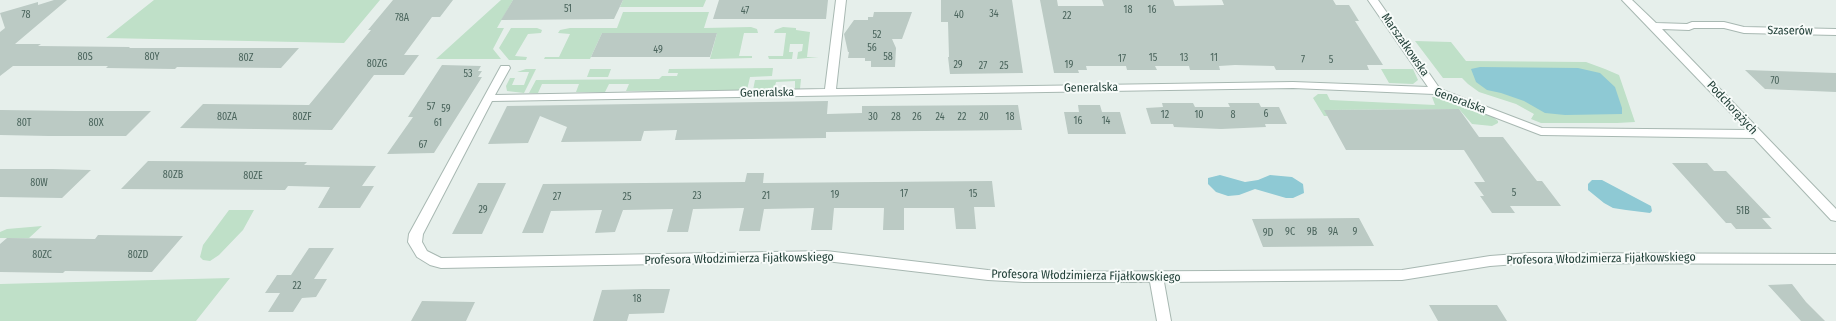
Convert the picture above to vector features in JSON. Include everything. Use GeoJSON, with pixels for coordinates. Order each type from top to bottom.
{"type":"FeatureCollection","features":[{"type":"Feature","properties":{"kind":"street"},"geometry":{"type":"LineString","coordinates":[[830,92],[841,0]]}},
{"type":"Feature","properties":{"kind":"street","name":"Marszałkowska"},"geometry":{"type":"LineString","coordinates":[[1373,0],[1436,91]]}},
{"type":"Feature","properties":{"kind":"street","name":"Podchorążych"},"geometry":{"type":"LineString","coordinates":[[1627,0],[1836,217]]}},
{"type":"Feature","properties":{"kind":"street","name":"Szaserów"},"geometry":{"type":"LineString","coordinates":[[1653,26],[1689,27],[1705,30],[1836,32]]}},
{"type":"Feature","properties":{"kind":"street"},"geometry":{"type":"LineString","coordinates":[[488,98],[504,68]]}},
{"type":"Feature","properties":{"kind":"street","name":"Generalska"},"geometry":{"type":"LineString","coordinates":[[488,98],[1293,85],[1436,91],[1541,131],[1755,134]]}},
{"type":"Feature","properties":{"kind":"street","name":"Profesora Włodzimierza Fijałkowskiego"},"geometry":{"type":"LineString","coordinates":[[488,98],[416,234],[415,242],[422,254],[434,262],[826,256],[988,275],[1024,277],[1156,277],[1402,274],[1490,261],[1530,258],[1836,258]]}},
{"type":"Feature","properties":{"kind":"street"},"geometry":{"type":"LineString","coordinates":[[1156,277],[1164,321]]}},
{"type":"Feature","properties":{"kind":"green space"},"geometry":{"type":"Polygon","coordinates":[[[154,0],[380,0],[344,43],[106,38],[154,0]]]}},
{"type":"Feature","properties":{"kind":"green space"},"geometry":{"type":"Polygon","coordinates":[[[501,0],[513,0],[497,28],[504,28],[493,49],[501,59],[436,59],[501,0]]]}},
{"type":"Feature","properties":{"kind":"green space"},"geometry":{"type":"Polygon","coordinates":[[[623,0],[706,0],[703,7],[620,7],[623,0]]]}},
{"type":"Feature","properties":{"kind":"green space"},"geometry":{"type":"Polygon","coordinates":[[[623,12],[709,12],[704,28],[751,27],[757,29],[758,33],[744,33],[739,56],[752,56],[752,58],[710,59],[717,33],[602,33],[590,59],[544,59],[545,57],[559,57],[570,34],[558,33],[560,30],[570,28],[617,28],[623,12]]]}},
{"type":"Feature","properties":{"kind":"green space"},"geometry":{"type":"Polygon","coordinates":[[[783,27],[796,28],[796,30],[810,32],[807,57],[819,57],[797,59],[798,52],[802,51],[803,44],[790,44],[789,52],[793,52],[792,59],[769,59],[768,56],[783,56],[786,33],[774,33],[775,30],[783,27]]]}},
{"type":"Feature","properties":{"kind":"green space"},"geometry":{"type":"Polygon","coordinates":[[[511,28],[537,28],[542,30],[541,33],[528,34],[515,56],[527,57],[526,60],[509,60],[499,48],[511,28]]]}},
{"type":"Feature","properties":{"kind":"green space"},"geometry":{"type":"Polygon","coordinates":[[[1415,41],[1451,42],[1466,61],[1586,62],[1619,75],[1635,122],[1541,123],[1531,119],[1534,114],[1516,104],[1479,92],[1462,78],[1443,78],[1415,41]]]}},
{"type":"Feature","properties":{"kind":"green space"},"geometry":{"type":"Polygon","coordinates":[[[773,68],[772,76],[750,77],[747,90],[626,91],[629,84],[609,84],[605,92],[576,92],[579,84],[542,84],[538,93],[529,93],[536,80],[659,79],[662,76],[677,76],[678,73],[668,73],[669,69],[773,68]]]}},
{"type":"Feature","properties":{"kind":"green space"},"geometry":{"type":"Polygon","coordinates":[[[526,69],[536,69],[524,93],[507,91],[506,86],[510,78],[515,78],[512,85],[524,85],[529,72],[517,72],[526,69]]]}},
{"type":"Feature","properties":{"kind":"green space"},"geometry":{"type":"Polygon","coordinates":[[[590,69],[611,69],[608,77],[587,77],[590,69]]]}},
{"type":"Feature","properties":{"kind":"green space"},"geometry":{"type":"Polygon","coordinates":[[[1381,69],[1413,69],[1418,80],[1413,84],[1389,83],[1381,69]]]}},
{"type":"Feature","properties":{"kind":"green space"},"geometry":{"type":"Polygon","coordinates":[[[801,79],[800,89],[795,90],[795,81],[776,82],[774,90],[753,90],[755,80],[801,79]]]}},
{"type":"Feature","properties":{"kind":"green space"},"geometry":{"type":"Polygon","coordinates":[[[1318,94],[1327,94],[1330,100],[1435,105],[1432,97],[1437,97],[1493,117],[1498,121],[1498,123],[1492,126],[1472,124],[1459,109],[1325,110],[1328,116],[1324,116],[1313,98],[1318,94]]]}},
{"type":"Feature","properties":{"kind":"green space"},"geometry":{"type":"Polygon","coordinates":[[[229,210],[254,210],[243,230],[219,255],[210,261],[203,260],[200,257],[203,245],[229,210]]]}},
{"type":"Feature","properties":{"kind":"green space"},"geometry":{"type":"Polygon","coordinates":[[[42,226],[29,238],[0,238],[0,232],[7,229],[42,226]]]}},
{"type":"Feature","properties":{"kind":"green space"},"geometry":{"type":"Polygon","coordinates":[[[230,278],[196,321],[0,321],[0,284],[230,278]]]}},
{"type":"Feature","properties":{"kind":"water"},"geometry":{"type":"Polygon","coordinates":[[[1480,67],[1578,68],[1600,73],[1615,87],[1622,108],[1622,114],[1565,115],[1545,113],[1524,101],[1487,90],[1476,82],[1471,69],[1480,67]]]}},
{"type":"Feature","properties":{"kind":"water"},"geometry":{"type":"Polygon","coordinates":[[[1220,175],[1245,182],[1258,180],[1270,175],[1292,177],[1303,184],[1304,193],[1293,198],[1286,198],[1255,189],[1239,195],[1228,196],[1216,192],[1208,184],[1208,178],[1220,175]]]}},
{"type":"Feature","properties":{"kind":"water"},"geometry":{"type":"Polygon","coordinates":[[[1592,180],[1602,180],[1651,206],[1652,211],[1650,213],[1613,208],[1604,203],[1588,190],[1588,184],[1592,180]]]}},
{"type":"Feature","properties":{"kind":"building"},"geometry":{"type":"Polygon","coordinates":[[[54,0],[67,0],[15,44],[41,44],[38,46],[130,47],[129,48],[299,48],[281,68],[177,67],[175,69],[106,68],[108,66],[13,66],[0,76],[0,32],[5,28],[0,13],[38,2],[38,5],[54,0]]]}},
{"type":"Feature","properties":{"kind":"building"},"geometry":{"type":"Polygon","coordinates":[[[393,0],[453,0],[440,17],[432,17],[404,55],[419,55],[404,75],[374,75],[332,130],[180,128],[203,104],[309,105],[371,30],[368,30],[393,0]]]}},
{"type":"Feature","properties":{"kind":"building"},"geometry":{"type":"Polygon","coordinates":[[[513,0],[623,0],[614,19],[501,20],[513,0]]]}},
{"type":"Feature","properties":{"kind":"building"},"geometry":{"type":"Polygon","coordinates":[[[719,0],[828,0],[826,19],[713,19],[719,0]]]}},
{"type":"Feature","properties":{"kind":"building"},"geometry":{"type":"Polygon","coordinates":[[[941,0],[1012,0],[1023,73],[950,74],[948,57],[948,22],[941,22],[941,0]]]}},
{"type":"Feature","properties":{"kind":"building"},"geometry":{"type":"Polygon","coordinates":[[[1040,0],[1057,0],[1058,6],[1104,6],[1102,0],[1173,0],[1175,6],[1224,5],[1222,0],[1333,0],[1336,5],[1349,5],[1359,21],[1355,21],[1383,65],[1367,65],[1369,70],[1276,70],[1274,66],[1235,65],[1219,66],[1220,70],[1190,70],[1189,66],[1155,66],[1157,70],[1127,70],[1126,66],[1086,66],[1087,70],[1078,70],[1079,73],[1054,73],[1040,0]]]}},
{"type":"Feature","properties":{"kind":"building"},"geometry":{"type":"Polygon","coordinates":[[[874,12],[912,12],[902,39],[892,39],[896,48],[895,67],[871,67],[871,61],[865,61],[865,58],[848,58],[849,52],[844,34],[854,20],[868,20],[868,17],[873,17],[874,12]]]}},
{"type":"Feature","properties":{"kind":"building"},"geometry":{"type":"Polygon","coordinates":[[[602,33],[717,33],[710,57],[591,57],[602,33]]]}},
{"type":"Feature","properties":{"kind":"building"},"geometry":{"type":"Polygon","coordinates":[[[442,65],[481,66],[478,71],[482,71],[478,77],[482,77],[434,153],[387,154],[413,117],[408,117],[442,65]]]}},
{"type":"Feature","properties":{"kind":"building"},"geometry":{"type":"Polygon","coordinates":[[[1745,70],[1836,73],[1836,92],[1765,89],[1745,70]]]}},
{"type":"Feature","properties":{"kind":"building"},"geometry":{"type":"Polygon","coordinates":[[[828,101],[827,114],[862,113],[862,106],[1018,105],[1022,130],[826,132],[826,138],[675,140],[677,130],[644,131],[641,141],[561,142],[567,127],[540,116],[528,143],[488,144],[507,106],[828,101]]]}},
{"type":"Feature","properties":{"kind":"building"},"geometry":{"type":"Polygon","coordinates":[[[1162,103],[1193,103],[1195,107],[1230,107],[1228,103],[1259,103],[1261,107],[1279,107],[1287,124],[1265,124],[1266,127],[1221,129],[1174,127],[1173,124],[1151,124],[1146,108],[1163,107],[1162,103]]]}},
{"type":"Feature","properties":{"kind":"building"},"geometry":{"type":"Polygon","coordinates":[[[1078,105],[1100,105],[1102,112],[1120,112],[1126,134],[1068,134],[1064,112],[1079,112],[1078,105]]]}},
{"type":"Feature","properties":{"kind":"building"},"geometry":{"type":"Polygon","coordinates":[[[1459,109],[1479,137],[1503,137],[1537,181],[1542,181],[1561,206],[1510,206],[1515,213],[1492,213],[1480,196],[1484,196],[1474,182],[1485,182],[1464,150],[1346,150],[1324,110],[1459,109]]]}},
{"type":"Feature","properties":{"kind":"building"},"geometry":{"type":"Polygon","coordinates":[[[0,110],[151,111],[126,136],[49,136],[0,135],[0,110]]]}},
{"type":"Feature","properties":{"kind":"building"},"geometry":{"type":"Polygon","coordinates":[[[148,161],[307,162],[304,165],[376,166],[362,186],[374,186],[360,208],[318,208],[330,187],[288,186],[285,190],[121,189],[148,161]]]}},
{"type":"Feature","properties":{"kind":"building"},"geometry":{"type":"Polygon","coordinates":[[[1672,163],[1707,163],[1714,171],[1726,171],[1771,218],[1762,218],[1772,229],[1736,229],[1731,223],[1726,223],[1672,163]]]}},
{"type":"Feature","properties":{"kind":"building"},"geometry":{"type":"Polygon","coordinates":[[[0,169],[91,170],[62,198],[0,197],[0,169]]]}},
{"type":"Feature","properties":{"kind":"building"},"geometry":{"type":"Polygon","coordinates":[[[747,173],[764,173],[763,183],[992,181],[995,207],[974,207],[976,229],[956,229],[954,208],[904,208],[904,230],[883,230],[884,208],[834,208],[832,230],[811,230],[814,208],[764,209],[760,231],[739,231],[744,208],[693,209],[688,232],[667,232],[673,209],[623,210],[615,232],[595,233],[602,210],[551,211],[543,233],[522,233],[543,184],[745,182],[747,173]]]}},
{"type":"Feature","properties":{"kind":"building"},"geometry":{"type":"Polygon","coordinates":[[[478,183],[506,183],[482,234],[452,234],[478,183]]]}},
{"type":"Feature","properties":{"kind":"building"},"geometry":{"type":"Polygon","coordinates":[[[1359,218],[1374,246],[1263,247],[1252,219],[1359,218]]]}},
{"type":"Feature","properties":{"kind":"building"},"geometry":{"type":"Polygon","coordinates":[[[98,235],[183,236],[152,272],[0,272],[0,244],[7,238],[95,239],[98,235]]]}},
{"type":"Feature","properties":{"kind":"building"},"geometry":{"type":"Polygon","coordinates":[[[309,248],[334,248],[314,279],[327,279],[316,297],[302,298],[293,312],[268,312],[280,293],[265,293],[277,275],[291,275],[309,248]]]}},
{"type":"Feature","properties":{"kind":"building"},"geometry":{"type":"Polygon","coordinates":[[[1792,284],[1806,302],[1825,321],[1801,321],[1768,285],[1792,284]]]}},
{"type":"Feature","properties":{"kind":"building"},"geometry":{"type":"Polygon","coordinates":[[[670,289],[664,313],[629,314],[627,321],[593,321],[602,290],[670,289]]]}},
{"type":"Feature","properties":{"kind":"building"},"geometry":{"type":"Polygon","coordinates":[[[422,301],[475,302],[466,321],[411,321],[422,301]]]}},
{"type":"Feature","properties":{"kind":"building"},"geometry":{"type":"Polygon","coordinates":[[[1429,305],[1497,305],[1507,321],[1438,321],[1429,305]]]}}]}
